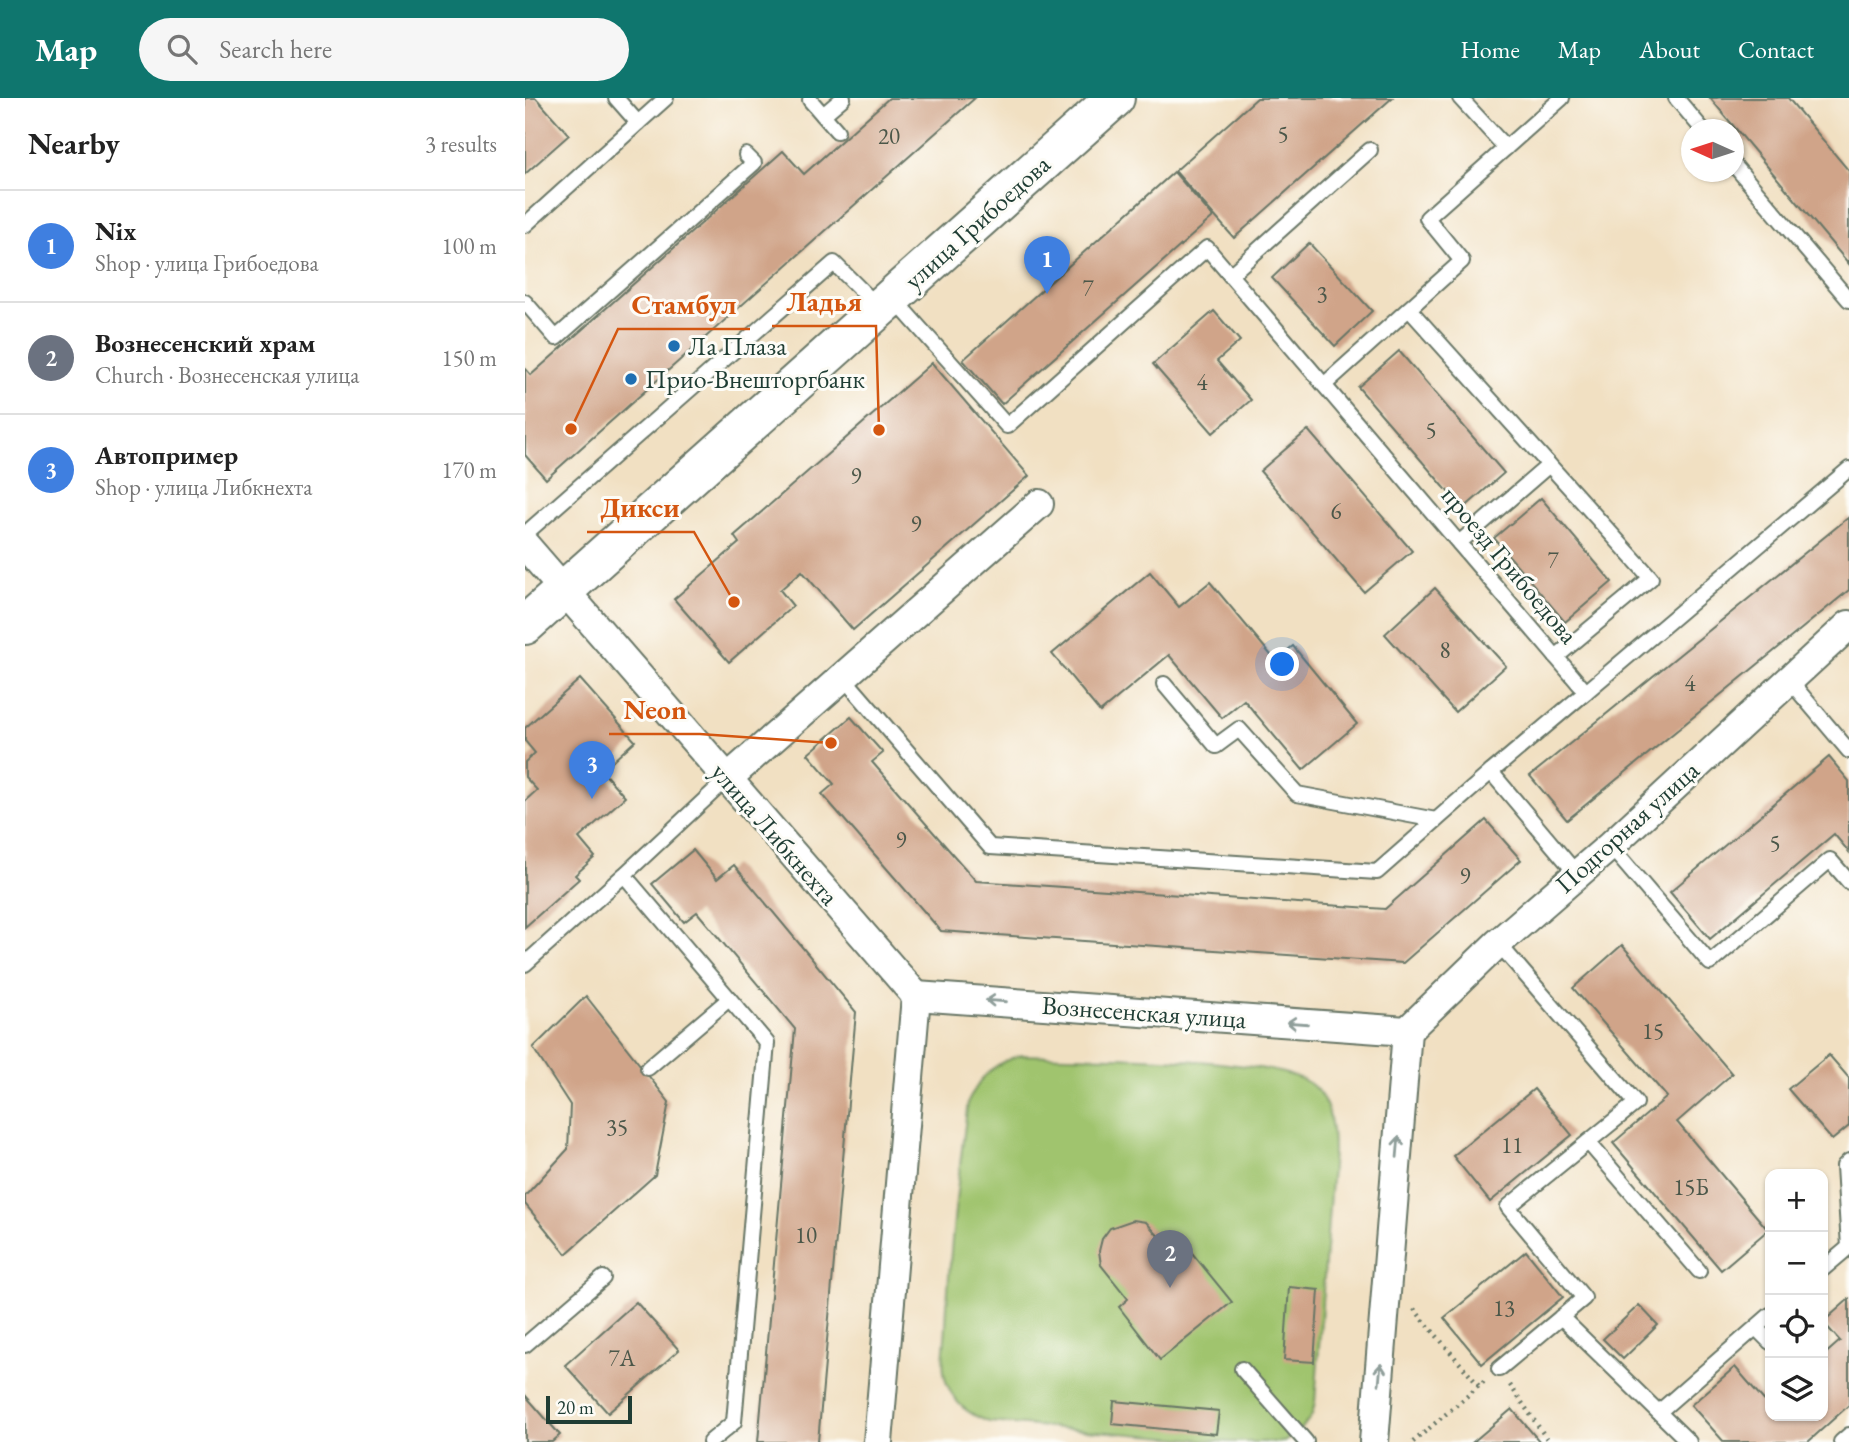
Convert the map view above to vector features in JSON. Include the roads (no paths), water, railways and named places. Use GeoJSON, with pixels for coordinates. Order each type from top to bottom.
{"type":"FeatureCollection","features":[{"type":"Feature","properties":{"kind":"main road","name":"улица Грибоедова"},"geometry":{"type":"LineString","coordinates":[[525,625],[1115,98]]}},
{"type":"Feature","properties":{"kind":"street"},"geometry":{"type":"LineString","coordinates":[[727,779],[1039,504]]}},
{"type":"Feature","properties":{"kind":"street","name":"улица Либкнехта"},"geometry":{"type":"LineString","coordinates":[[525,545],[916,996]]}},
{"type":"Feature","properties":{"kind":"street","name":"Подгорная улица"},"geometry":{"type":"LineString","coordinates":[[1407,1031],[1498,943],[1610,846],[1849,625]]}},
{"type":"Feature","properties":{"kind":"street"},"geometry":{"type":"LineString","coordinates":[[878,1442],[916,996]]}},
{"type":"Feature","properties":{"kind":"street","name":"Вознесенская улица"},"geometry":{"type":"LineString","coordinates":[[916,996],[1407,1031]]}},
{"type":"Feature","properties":{"kind":"street"},"geometry":{"type":"LineString","coordinates":[[1374,1442],[1407,1031]]}},
{"type":"Feature","properties":{"kind":"lane"},"geometry":{"type":"LineString","coordinates":[[616,98],[638,123]]}},
{"type":"Feature","properties":{"kind":"lane"},"geometry":{"type":"LineString","coordinates":[[526,223],[666,98]]}},
{"type":"Feature","properties":{"kind":"lane"},"geometry":{"type":"LineString","coordinates":[[823,115],[842,98]]}},
{"type":"Feature","properties":{"kind":"lane"},"geometry":{"type":"LineString","coordinates":[[1460,98],[1506,148]]}},
{"type":"Feature","properties":{"kind":"lane"},"geometry":{"type":"LineString","coordinates":[[1324,385],[1462,261],[1427,218],[1562,98]]}},
{"type":"Feature","properties":{"kind":"lane"},"geometry":{"type":"LineString","coordinates":[[1676,98],[1694,119]]}},
{"type":"Feature","properties":{"kind":"lane"},"geometry":{"type":"LineString","coordinates":[[810,100],[837,131]]}},
{"type":"Feature","properties":{"kind":"lane"},"geometry":{"type":"LineString","coordinates":[[1230,275],[1370,150]]}},
{"type":"Feature","properties":{"kind":"lane"},"geometry":{"type":"LineString","coordinates":[[525,302],[556,338],[754,163],[746,155]]}},
{"type":"Feature","properties":{"kind":"lane"},"geometry":{"type":"LineString","coordinates":[[1744,177],[1849,300]]}},
{"type":"Feature","properties":{"kind":"lane","name":"проезд Грибоедова"},"geometry":{"type":"LineString","coordinates":[[887,304],[1007,426],[1207,248],[1586,692]]}},
{"type":"Feature","properties":{"kind":"lane"},"geometry":{"type":"LineString","coordinates":[[525,534],[834,263],[887,304]]}},
{"type":"Feature","properties":{"kind":"lane"},"geometry":{"type":"LineString","coordinates":[[1409,309],[1651,578],[1556,657]]}},
{"type":"Feature","properties":{"kind":"lane"},"geometry":{"type":"LineString","coordinates":[[1459,543],[1549,465]]}},
{"type":"Feature","properties":{"kind":"lane"},"geometry":{"type":"LineString","coordinates":[[843,677],[989,847],[1377,872],[1849,469]]}},
{"type":"Feature","properties":{"kind":"lane"},"geometry":{"type":"LineString","coordinates":[[1789,680],[1849,751]]}},
{"type":"Feature","properties":{"kind":"lane"},"geometry":{"type":"LineString","coordinates":[[1164,684],[1216,746],[1239,729],[1297,794],[1436,820]]}},
{"type":"Feature","properties":{"kind":"lane"},"geometry":{"type":"LineString","coordinates":[[1491,772],[1576,873]]}},
{"type":"Feature","properties":{"kind":"lane"},"geometry":{"type":"LineString","coordinates":[[525,964],[727,779]]}},
{"type":"Feature","properties":{"kind":"lane"},"geometry":{"type":"LineString","coordinates":[[1610,846],[1710,963],[1830,860],[1849,882]]}},
{"type":"Feature","properties":{"kind":"lane"},"geometry":{"type":"LineString","coordinates":[[624,875],[767,1044],[734,1422],[710,1442]]}},
{"type":"Feature","properties":{"kind":"lane"},"geometry":{"type":"LineString","coordinates":[[1498,943],[1636,1103],[1508,1207],[1584,1298],[1499,1369]]}},
{"type":"Feature","properties":{"kind":"lane"},"geometry":{"type":"LineString","coordinates":[[648,1068],[729,999]]}},
{"type":"Feature","properties":{"kind":"lane"},"geometry":{"type":"LineString","coordinates":[[1588,1142],[1699,1271]]}},
{"type":"Feature","properties":{"kind":"lane"},"geometry":{"type":"LineString","coordinates":[[1828,1265],[1849,1247],[1844,1166],[1849,1161]]}},
{"type":"Feature","properties":{"kind":"lane"},"geometry":{"type":"LineString","coordinates":[[525,1345],[603,1278]]}},
{"type":"Feature","properties":{"kind":"lane"},"geometry":{"type":"LineString","coordinates":[[1561,1317],[1689,1442]]}},
{"type":"Feature","properties":{"kind":"lane"},"geometry":{"type":"LineString","coordinates":[[1660,1411],[1765,1320]]}},
{"type":"Feature","properties":{"kind":"lane"},"geometry":{"type":"LineString","coordinates":[[1756,1328],[1765,1337]]}},
{"type":"Feature","properties":{"kind":"lane"},"geometry":{"type":"LineString","coordinates":[[1243,1369],[1306,1442]]}},
{"type":"Feature","properties":{"kind":"lane"},"geometry":{"type":"LineString","coordinates":[[1841,1442],[1849,1435]]}},
{"type":"Feature","properties":{"kind":"place","name":"Nix"},"geometry":{"type":"Point","coordinates":[1047,294]}},
{"type":"Feature","properties":{"kind":"place","name":"Ла Плаза"},"geometry":{"type":"Point","coordinates":[674,346]}},
{"type":"Feature","properties":{"kind":"place","name":"Прио-Внешторгбанк"},"geometry":{"type":"Point","coordinates":[631,379]}},
{"type":"Feature","properties":{"kind":"place","name":"Стамбул"},"geometry":{"type":"Point","coordinates":[571,429]}},
{"type":"Feature","properties":{"kind":"place","name":"Ладья"},"geometry":{"type":"Point","coordinates":[879,430]}},
{"type":"Feature","properties":{"kind":"place","name":"Дикси"},"geometry":{"type":"Point","coordinates":[734,602]}},
{"type":"Feature","properties":{"kind":"place","name":"Neon"},"geometry":{"type":"Point","coordinates":[831,743]}},
{"type":"Feature","properties":{"kind":"place","name":"Автопример"},"geometry":{"type":"Point","coordinates":[592,799]}},
{"type":"Feature","properties":{"kind":"place","name":"Вознесенский храм"},"geometry":{"type":"Point","coordinates":[1170,1288]}}]}
